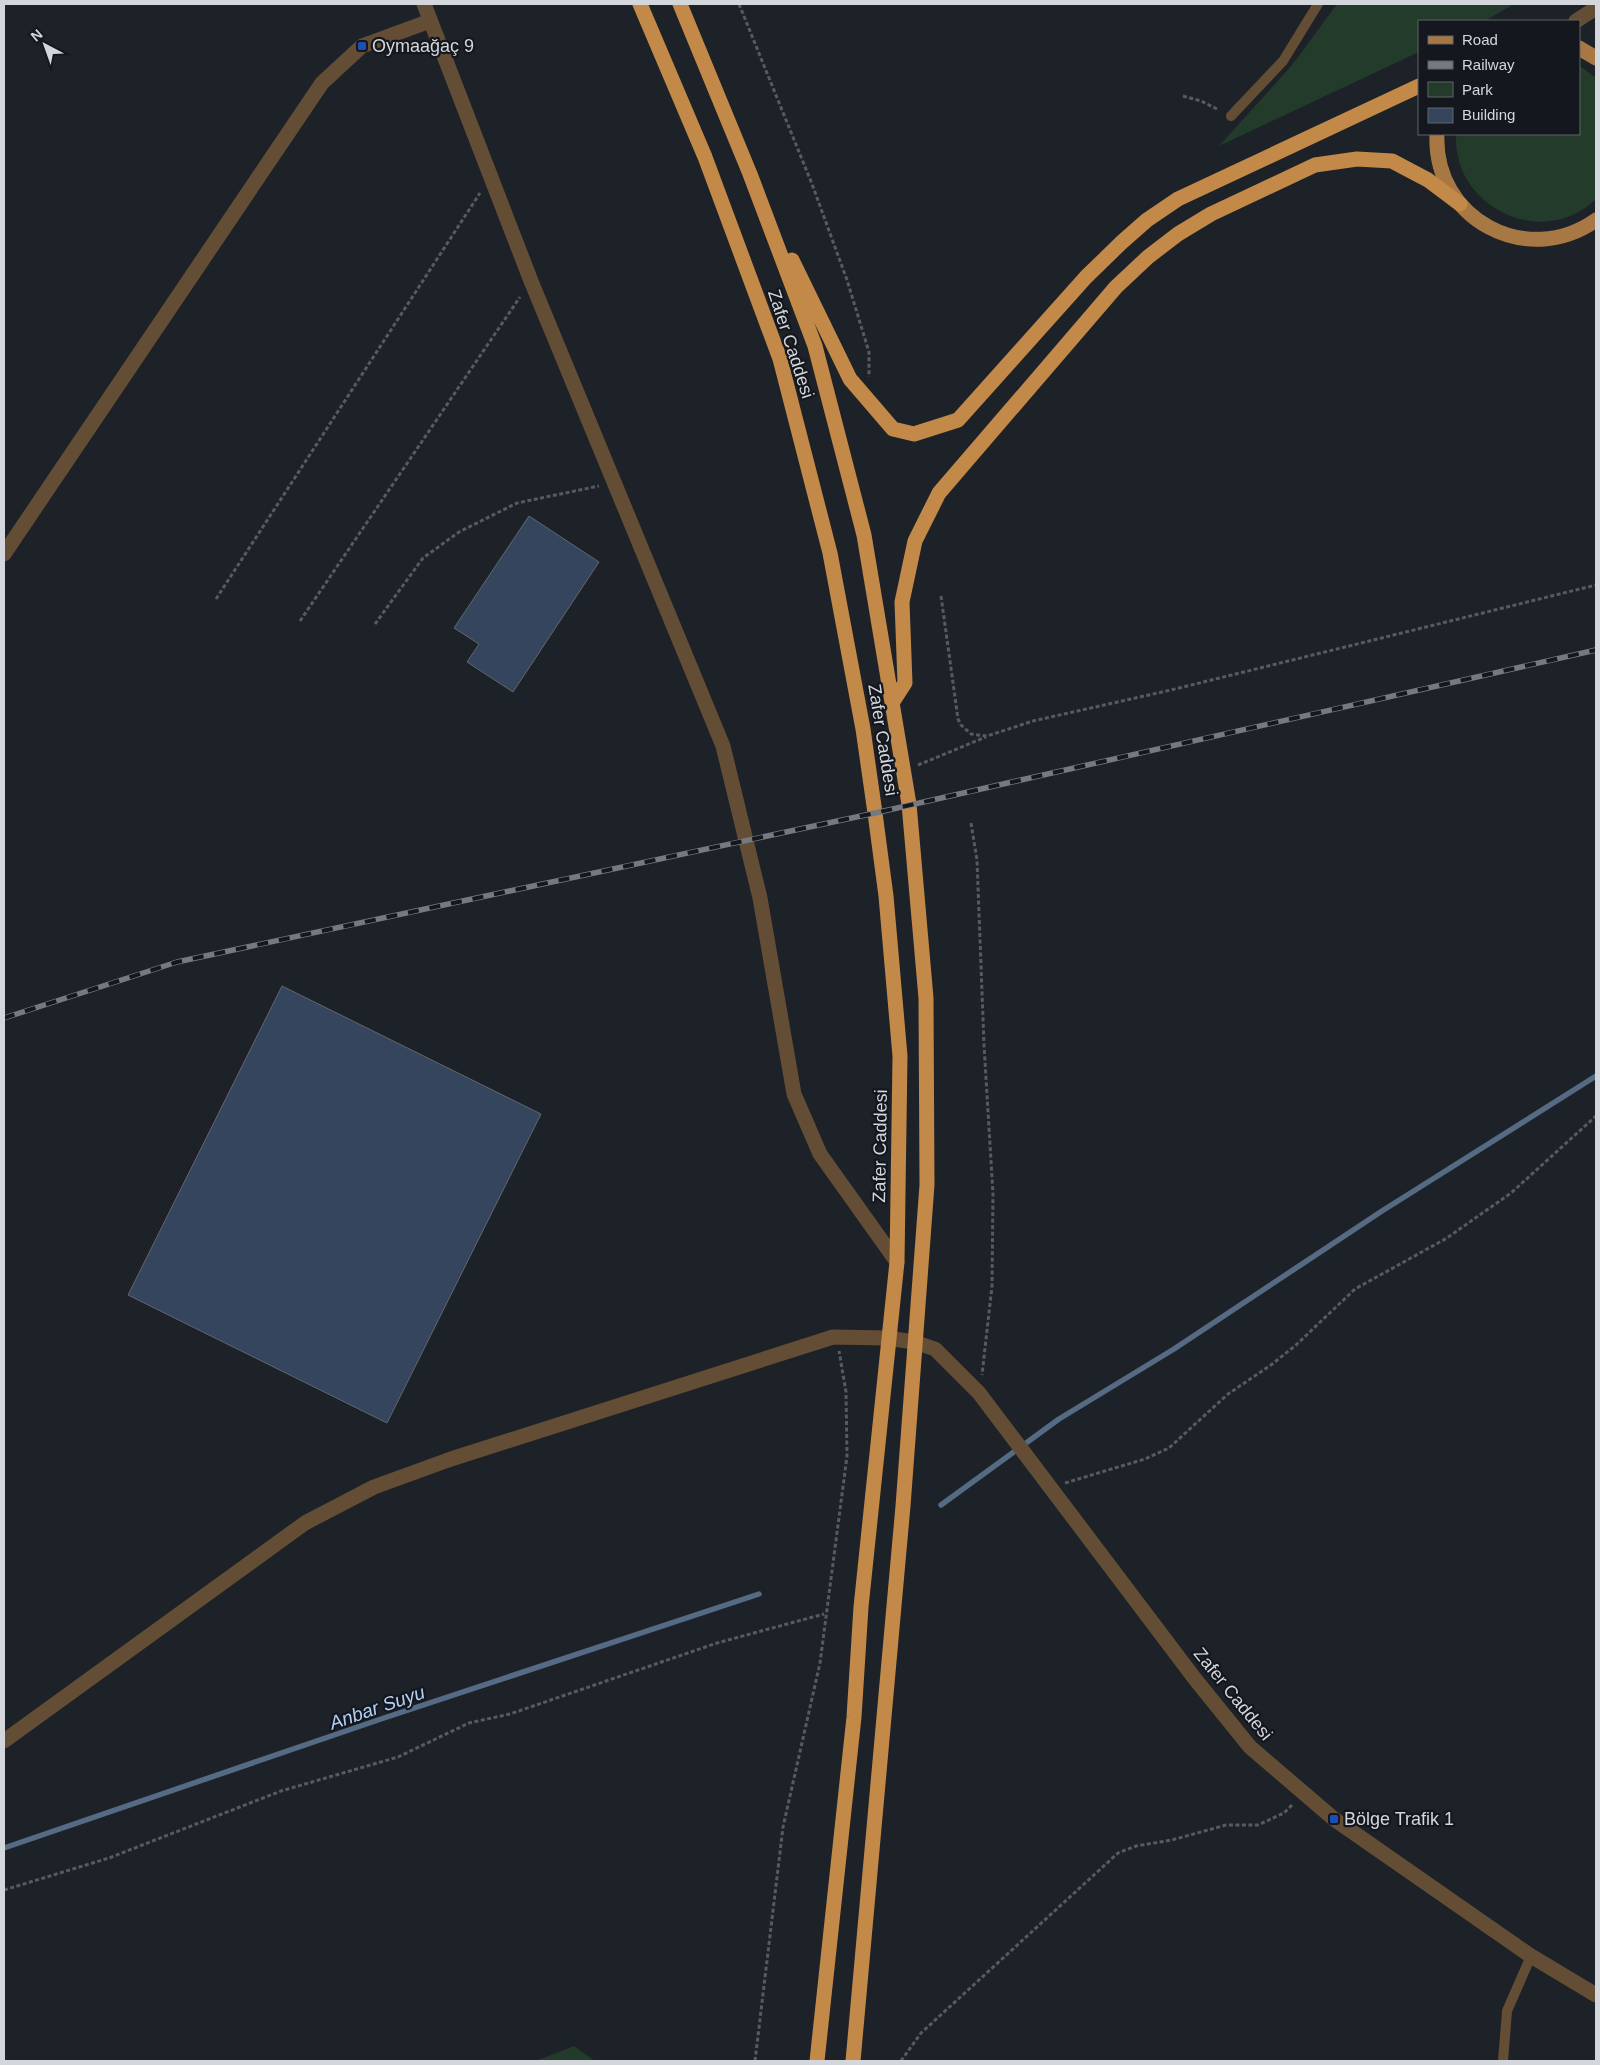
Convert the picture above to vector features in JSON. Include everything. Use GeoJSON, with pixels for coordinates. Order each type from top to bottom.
{"type":"FeatureCollection","features":[{"type":"Feature","properties":{"kind":"highway","name":"Zafer Caddesi"},"geometry":{"type":"LineString","coordinates":[[640,4],[705,157],[780,358],[830,553],[863,729],[886,896],[900,1056],[897,1262],[861,1607],[854,1717],[817,2061]]}},
{"type":"Feature","properties":{"kind":"highway","name":"Zafer Caddesi"},"geometry":{"type":"LineString","coordinates":[[680,4],[750,174],[815,346],[864,536],[909,804],[926,998],[926,1185],[903,1506],[852,2061]]}},
{"type":"Feature","properties":{"kind":"highway"},"geometry":{"type":"LineString","coordinates":[[750,174],[850,379],[893,429],[914,434],[958,420],[1086,277],[1147,220],[1178,199],[1418,86]]}},
{"type":"Feature","properties":{"kind":"highway"},"geometry":{"type":"LineString","coordinates":[[892,703],[905,683],[902,602],[915,541],[939,493],[1116,287],[1148,257],[1178,234],[1212,214],[1315,165],[1357,159],[1392,161],[1428,180],[1460,204]]}},
{"type":"Feature","properties":{"kind":"main road"},"geometry":{"type":"LineString","coordinates":[[1580,49],[1596,58]]}},
{"type":"Feature","properties":{"kind":"main road"},"geometry":{"type":"LineString","coordinates":[[1437,135],[1438,159],[1443,175],[1460,204],[1484,225],[1516,238],[1532,240],[1565,236],[1596,220]]}},
{"type":"Feature","properties":{"kind":"street"},"geometry":{"type":"LineString","coordinates":[[424,4],[531,281],[723,746],[760,898],[794,1094],[820,1154],[897,1262]]}},
{"type":"Feature","properties":{"kind":"street"},"geometry":{"type":"LineString","coordinates":[[1578,20],[1596,8]]}},
{"type":"Feature","properties":{"kind":"street"},"geometry":{"type":"LineString","coordinates":[[4,554],[322,83],[362,46],[430,21]]}},
{"type":"Feature","properties":{"kind":"street"},"geometry":{"type":"LineString","coordinates":[[4,1741],[305,1523],[374,1487],[451,1459],[833,1337],[888,1338],[914,1342]]}},
{"type":"Feature","properties":{"kind":"street","name":"Zafer Caddesi"},"geometry":{"type":"LineString","coordinates":[[914,1342],[935,1349],[979,1392],[1195,1679],[1250,1747],[1334,1819],[1531,1956],[1596,1995]]}},
{"type":"Feature","properties":{"kind":"lane"},"geometry":{"type":"LineString","coordinates":[[1231,116],[1283,61],[1318,4]]}},
{"type":"Feature","properties":{"kind":"lane"},"geometry":{"type":"LineString","coordinates":[[1503,2061],[1507,2011],[1531,1956]]}},
{"type":"Feature","properties":{"kind":"path"},"geometry":{"type":"LineString","coordinates":[[739,4],[806,167],[847,280],[869,352],[868,402]]}},
{"type":"Feature","properties":{"kind":"path"},"geometry":{"type":"LineString","coordinates":[[1182,96],[1201,101],[1231,116]]}},
{"type":"Feature","properties":{"kind":"path"},"geometry":{"type":"LineString","coordinates":[[216,599],[490,176]]}},
{"type":"Feature","properties":{"kind":"path"},"geometry":{"type":"LineString","coordinates":[[300,621],[531,281]]}},
{"type":"Feature","properties":{"kind":"path"},"geometry":{"type":"LineString","coordinates":[[375,624],[423,558],[459,532],[517,503],[614,482]]}},
{"type":"Feature","properties":{"kind":"path"},"geometry":{"type":"LineString","coordinates":[[904,771],[987,736],[1033,721],[1170,690],[1596,586]]}},
{"type":"Feature","properties":{"kind":"path"},"geometry":{"type":"LineString","coordinates":[[941,596],[958,719],[961,725],[971,734],[987,736]]}},
{"type":"Feature","properties":{"kind":"path"},"geometry":{"type":"LineString","coordinates":[[971,823],[977,860],[984,1044],[993,1194],[992,1286],[979,1392]]}},
{"type":"Feature","properties":{"kind":"path"},"geometry":{"type":"LineString","coordinates":[[1050,1487],[1145,1459],[1169,1448],[1228,1394],[1265,1370],[1296,1345],[1347,1295],[1372,1278],[1447,1238],[1511,1193],[1596,1116]]}},
{"type":"Feature","properties":{"kind":"path"},"geometry":{"type":"LineString","coordinates":[[755,2061],[784,1827],[820,1663],[824,1614],[847,1456],[846,1392],[838,1345],[833,1337]]}},
{"type":"Feature","properties":{"kind":"path"},"geometry":{"type":"LineString","coordinates":[[4,1890],[118,1855],[281,1791],[398,1757],[469,1723],[510,1714],[717,1643],[824,1614]]}},
{"type":"Feature","properties":{"kind":"path"},"geometry":{"type":"LineString","coordinates":[[902,2061],[921,2032],[1118,1853],[1136,1846],[1189,1836],[1226,1825],[1258,1825],[1284,1813],[1303,1794]]}},
{"type":"Feature","properties":{"kind":"green space"},"geometry":{"type":"Polygon","coordinates":[[[1337,4],[1514,4],[1487,20],[1418,20],[1418,52],[1219,146],[1292,65],[1337,4]]]}},
{"type":"Feature","properties":{"kind":"green space"},"geometry":{"type":"Polygon","coordinates":[[[1580,66],[1596,78],[1596,199],[1575,214],[1551,221],[1527,221],[1505,213],[1485,200],[1469,182],[1459,160],[1456,135],[1580,135],[1580,66]]]}},
{"type":"Feature","properties":{"kind":"green space"},"geometry":{"type":"Polygon","coordinates":[[[574,2046],[595,2061],[536,2061],[574,2046]]]}},
{"type":"Feature","properties":{"kind":"building"},"geometry":{"type":"Polygon","coordinates":[[[529,516],[599,562],[513,692],[467,662],[479,644],[454,628],[529,516]]]}},
{"type":"Feature","properties":{"kind":"building"},"geometry":{"type":"Polygon","coordinates":[[[282,986],[541,1114],[387,1423],[128,1295],[282,986]]]}},
{"type":"Feature","properties":{"kind":"waterway"},"geometry":{"type":"LineString","coordinates":[[941,1505],[1059,1419],[1174,1349],[1382,1211],[1596,1076]]}},
{"type":"Feature","properties":{"kind":"waterway","name":"Anbar Suyu"},"geometry":{"type":"LineString","coordinates":[[4,1848],[381,1719],[759,1594]]}},
{"type":"Feature","properties":{"kind":"railway"},"geometry":{"type":"LineString","coordinates":[[4,1018],[177,962],[875,813],[1596,650]]}},
{"type":"Feature","properties":{"kind":"place","name":"Oymaağaç 9"},"geometry":{"type":"Point","coordinates":[362,46]}},
{"type":"Feature","properties":{"kind":"place","name":"Bölge Trafik 1"},"geometry":{"type":"Point","coordinates":[1334,1819]}}]}
